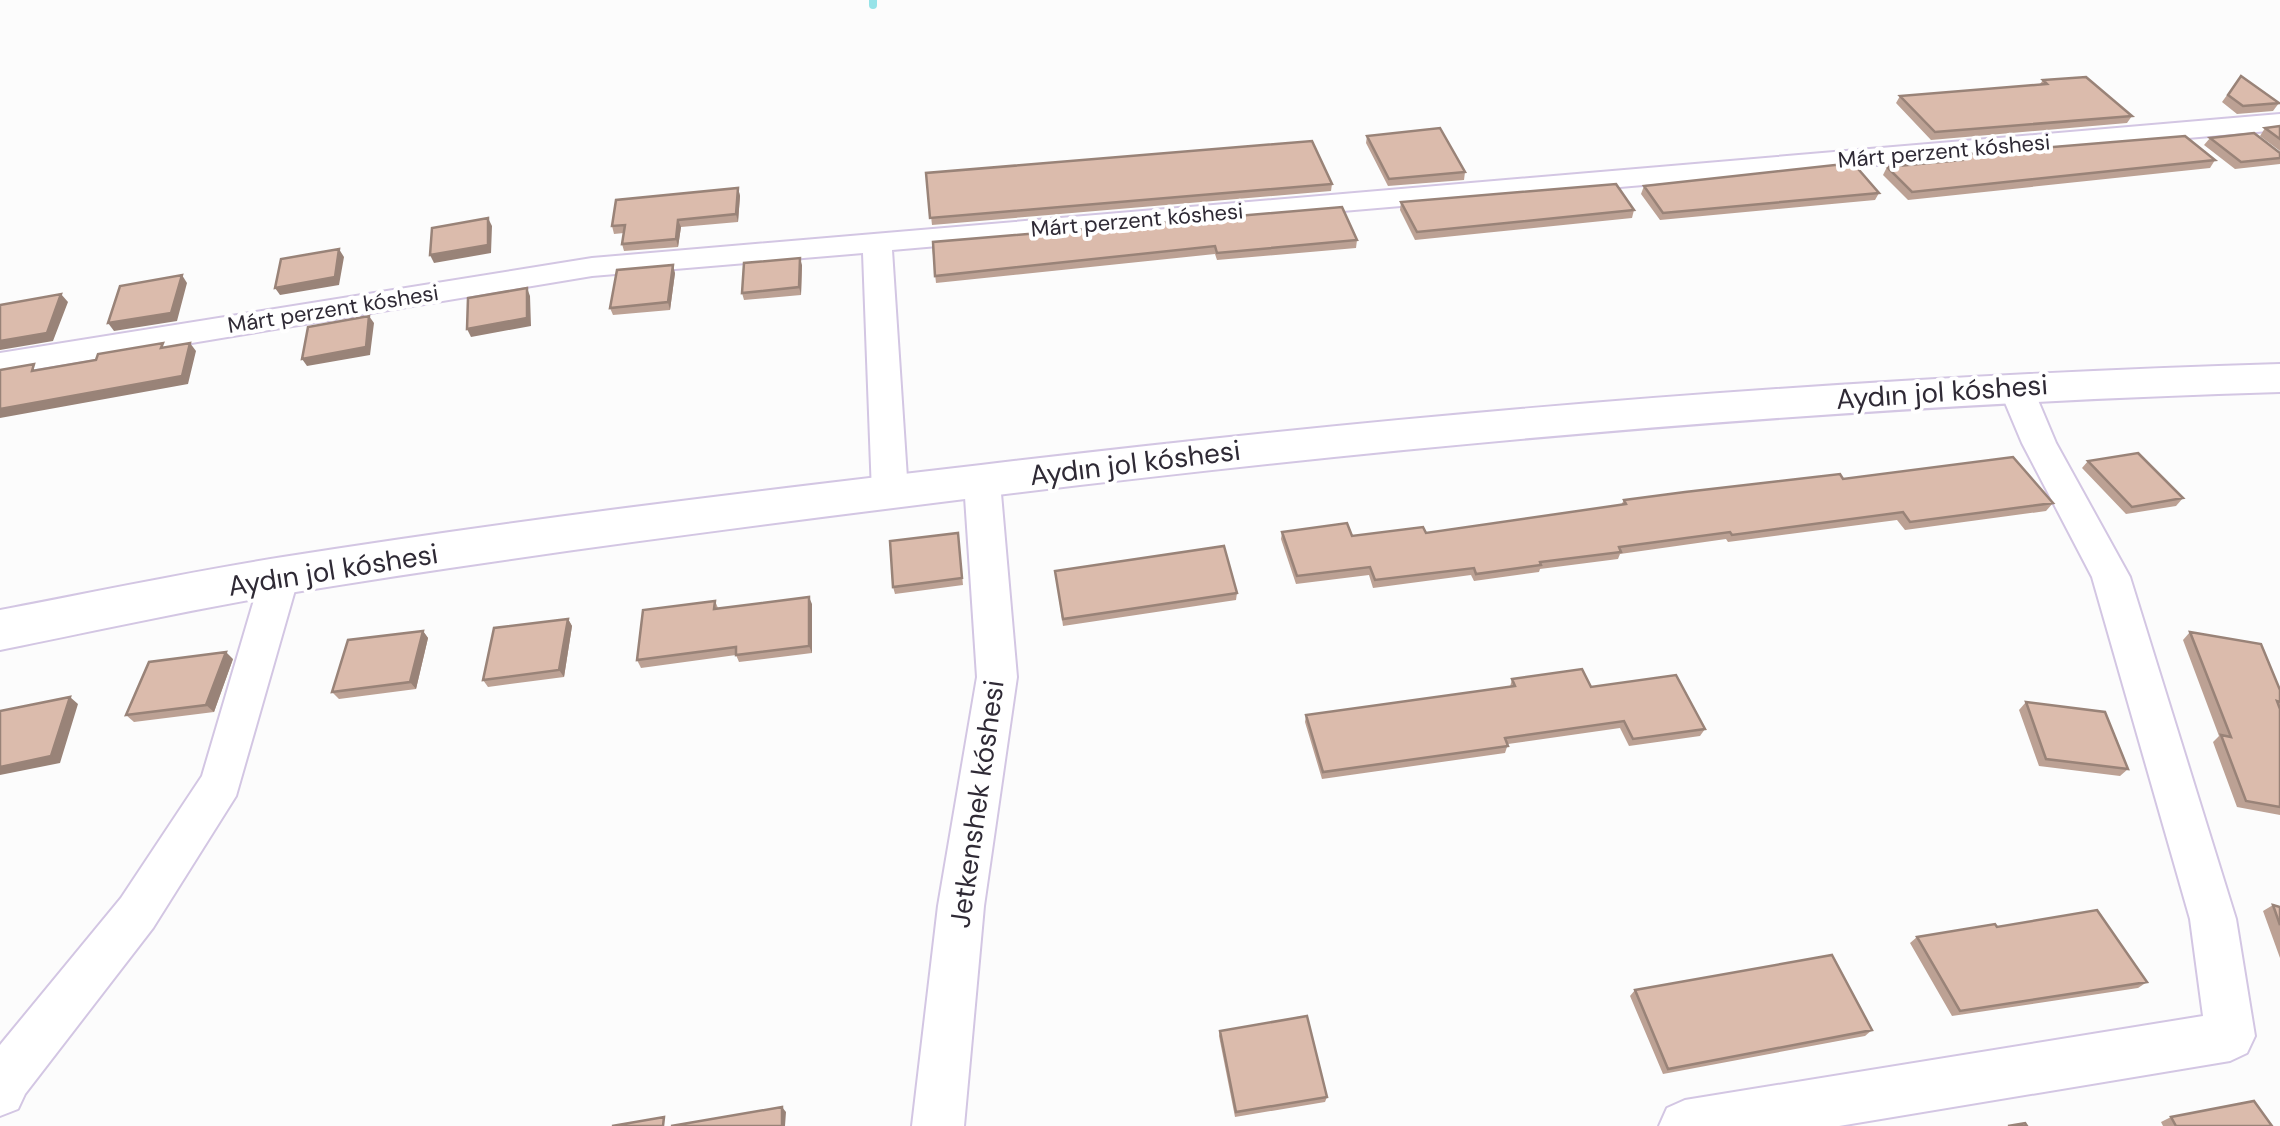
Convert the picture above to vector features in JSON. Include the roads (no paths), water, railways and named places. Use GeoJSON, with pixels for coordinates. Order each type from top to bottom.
{"type":"FeatureCollection","features":[{"type":"Feature","properties":{"kind":"street","name":"Márt perzent kóshesi"},"geometry":{"type":"LineString","coordinates":[[0,364],[592,267],[2280,122]]}},
{"type":"Feature","properties":{"kind":"street"},"geometry":{"type":"LineString","coordinates":[[877,242],[890,492]]}},
{"type":"Feature","properties":{"kind":"street","name":"Aydın jol kóshesi"},"geometry":{"type":"LineString","coordinates":[[0,630],[280,576],[708,514],[1227,451],[1506,423],[2015,386],[2280,378]]}},
{"type":"Feature","properties":{"kind":"street"},"geometry":{"type":"LineString","coordinates":[[1686,1126],[2230,1036],[2213,920],[2110,577],[2040,443],[2015,386]]}},
{"type":"Feature","properties":{"kind":"street","name":"Jetkenshek kóshesi"},"geometry":{"type":"LineString","coordinates":[[938,1126],[961,906],[996,677],[982,482]]}},
{"type":"Feature","properties":{"kind":"street"},"geometry":{"type":"LineString","coordinates":[[0,1091],[7,1076],[137,913],[220,783],[280,576]]}},
{"type":"Feature","properties":{"kind":"waterway"},"geometry":{"type":"LineString","coordinates":[[873,0],[873,5]]}}]}
